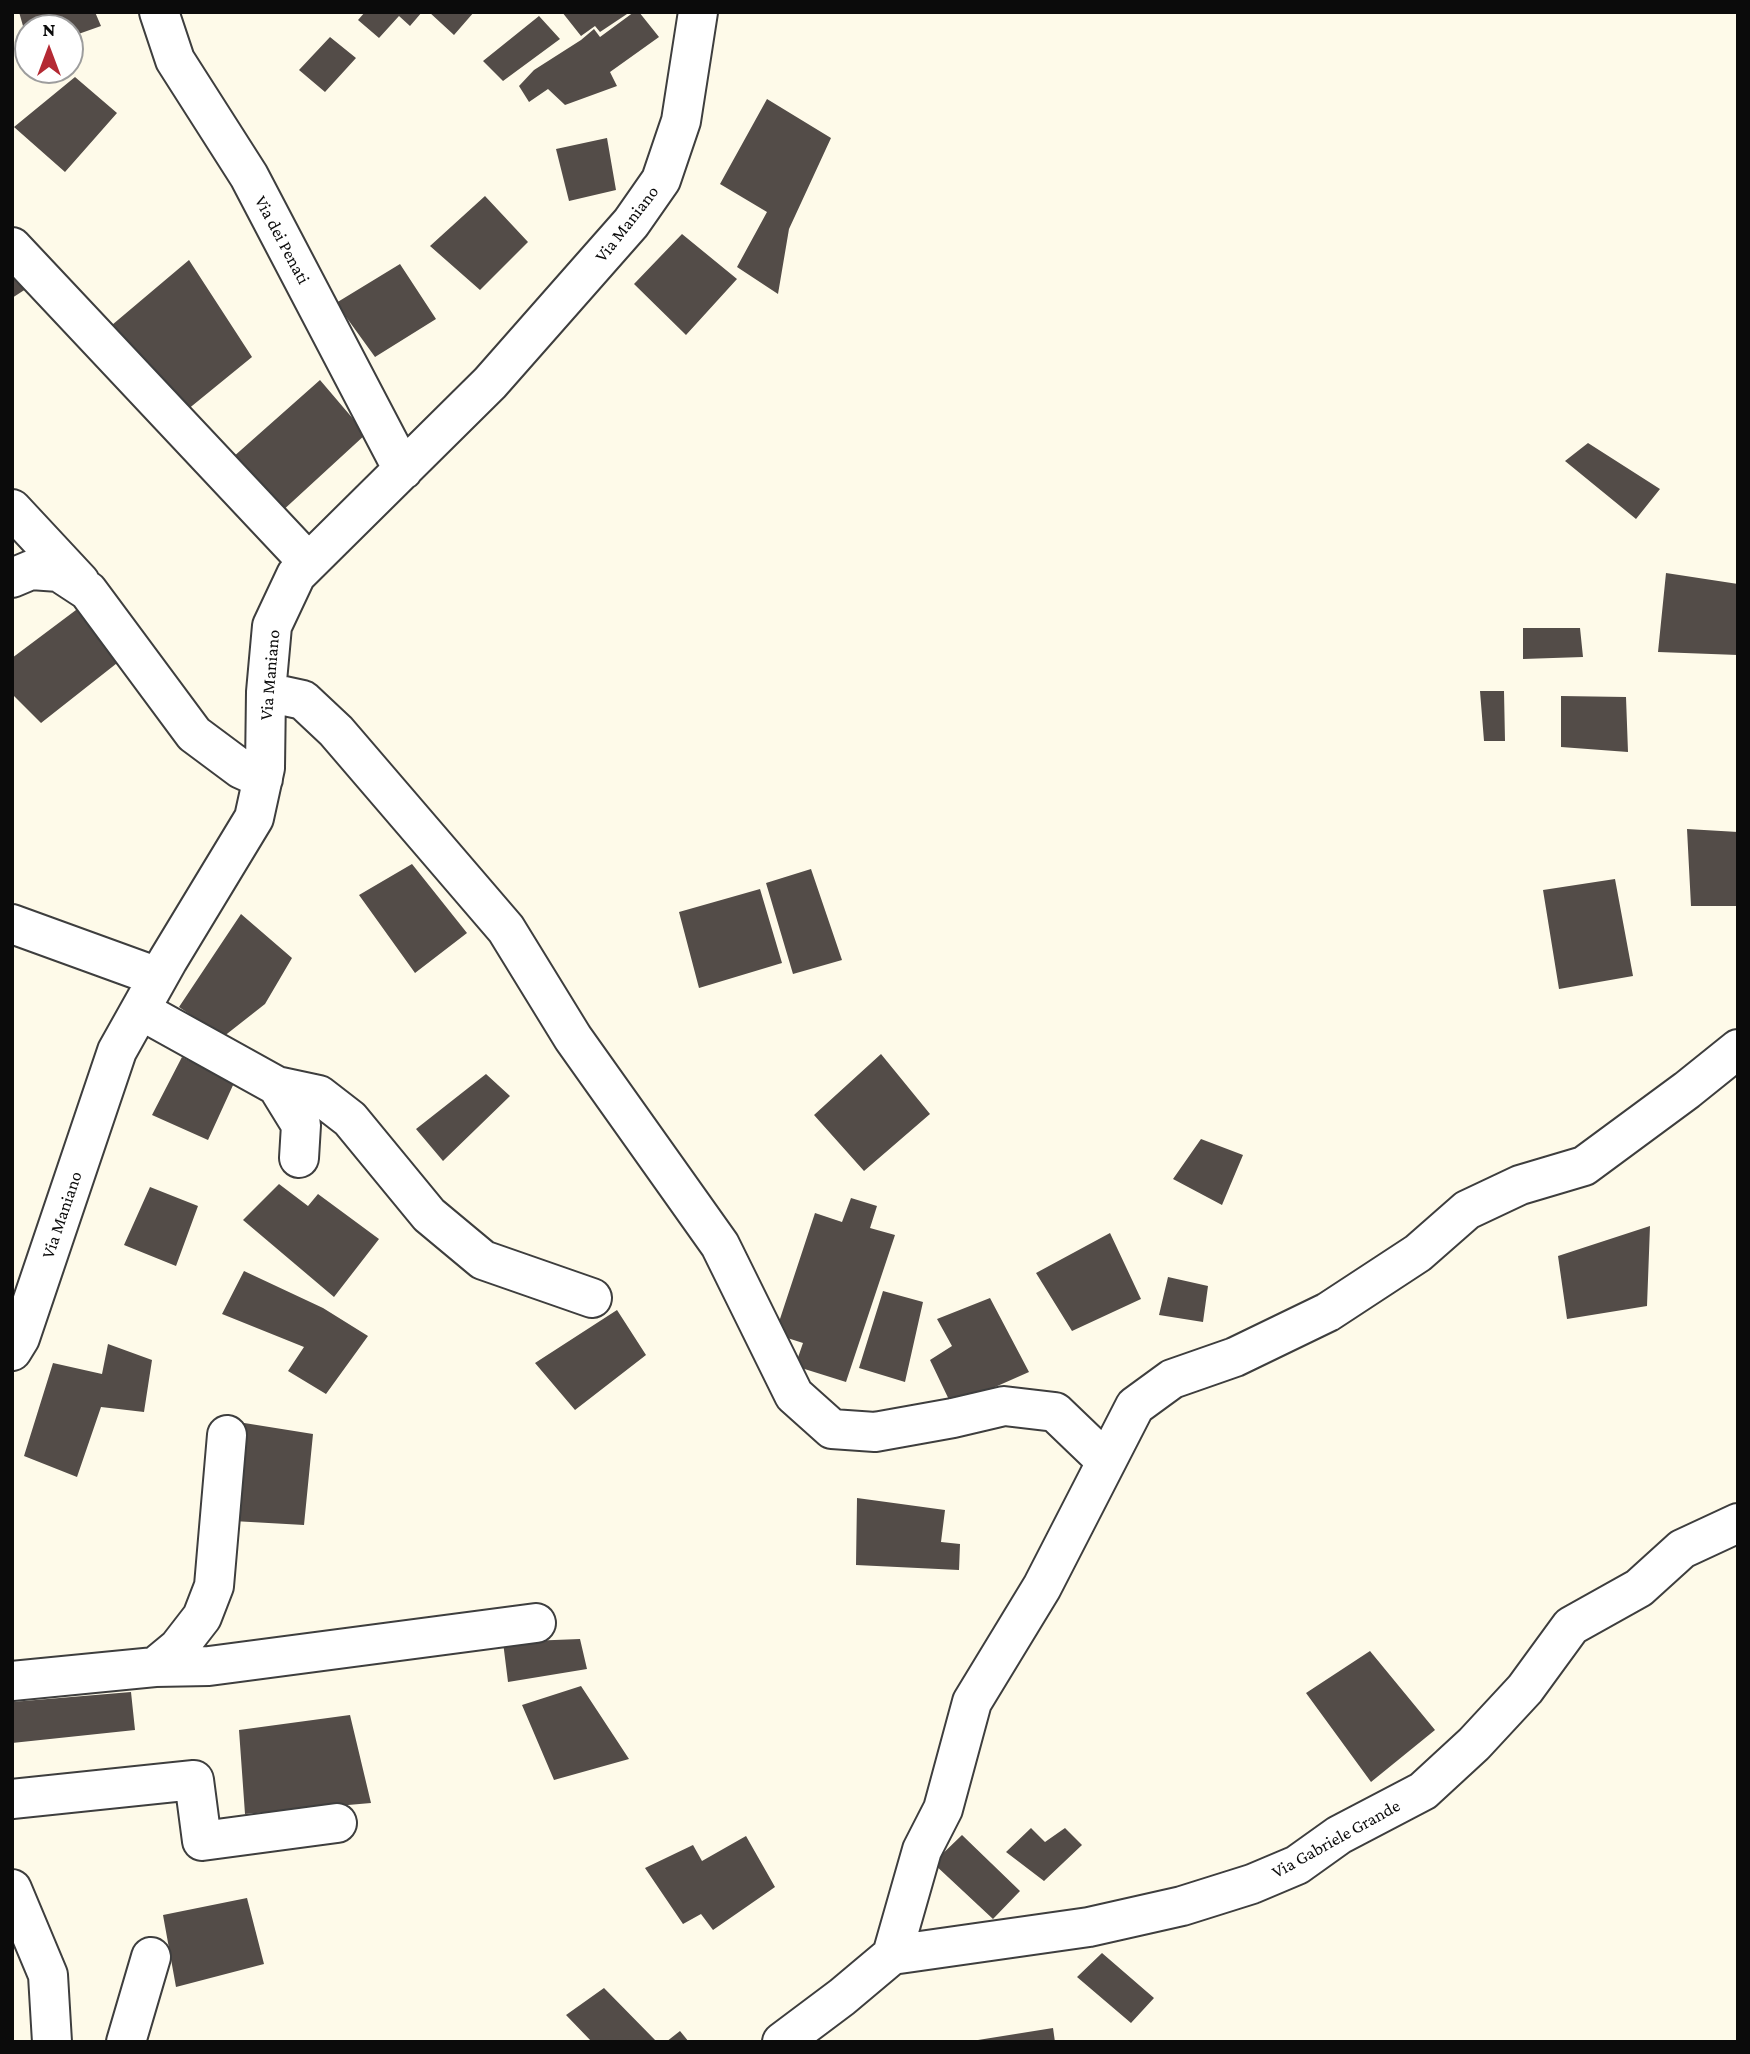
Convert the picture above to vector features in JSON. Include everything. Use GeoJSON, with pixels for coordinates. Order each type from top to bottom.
{"type":"FeatureCollection","features":[{"type":"Feature","properties":{"kind":"street","name":"Via dei Penati"},"geometry":{"type":"LineString","coordinates":[[159,12],[175,60],[249,176],[403,470]]}},
{"type":"Feature","properties":{"kind":"street","name":"Via Maniano"},"geometry":{"type":"LineString","coordinates":[[12,1351],[20,1338],[60,1224],[117,1051],[158,977],[254,818],[265,768],[266,692],[272,626],[296,575],[490,383],[631,223],[661,180],[681,121],[698,12]]}},
{"type":"Feature","properties":{"kind":"street"},"geometry":{"type":"LineString","coordinates":[[12,247],[309,562]]}},
{"type":"Feature","properties":{"kind":"street"},"geometry":{"type":"LineString","coordinates":[[12,509],[88,591],[194,734],[242,769],[262,779]]}},
{"type":"Feature","properties":{"kind":"street"},"geometry":{"type":"LineString","coordinates":[[12,578],[31,570],[59,572],[88,591]]}},
{"type":"Feature","properties":{"kind":"street"},"geometry":{"type":"LineString","coordinates":[[266,692],[303,700],[337,732],[506,929],[573,1038],[720,1245],[794,1395],[832,1429],[876,1432],[1004,1406],[1055,1412],[1105,1460]]}},
{"type":"Feature","properties":{"kind":"street"},"geometry":{"type":"LineString","coordinates":[[12,924],[158,977]]}},
{"type":"Feature","properties":{"kind":"street"},"geometry":{"type":"LineString","coordinates":[[140,1010],[277,1086],[319,1095],[350,1119],[429,1215],[483,1260],[592,1298]]}},
{"type":"Feature","properties":{"kind":"street"},"geometry":{"type":"LineString","coordinates":[[782,2042],[892,1955],[922,1850],[943,1809],[972,1702],[1042,1587],[1135,1406],[1172,1379],[1235,1357],[1328,1312],[1418,1253],[1467,1210],[1520,1185],[1584,1166],[1688,1090],[1738,1049]]}},
{"type":"Feature","properties":{"kind":"street"},"geometry":{"type":"LineString","coordinates":[[277,1086],[301,1125],[299,1158]]}},
{"type":"Feature","properties":{"kind":"street"},"geometry":{"type":"LineString","coordinates":[[155,1667],[178,1648],[202,1616],[214,1586],[227,1436]]}},
{"type":"Feature","properties":{"kind":"street","name":"Via Gabriele Grande"},"geometry":{"type":"LineString","coordinates":[[892,1955],[1089,1927],[1182,1906],[1252,1884],[1297,1866],[1339,1836],[1423,1791],[1474,1744],[1525,1689],[1570,1626],[1639,1588],[1682,1549],[1738,1523]]}},
{"type":"Feature","properties":{"kind":"street"},"geometry":{"type":"LineString","coordinates":[[12,1681],[155,1667],[209,1666],[536,1623]]}},
{"type":"Feature","properties":{"kind":"street"},"geometry":{"type":"LineString","coordinates":[[12,1799],[194,1780],[202,1841],[337,1823]]}},
{"type":"Feature","properties":{"kind":"street"},"geometry":{"type":"LineString","coordinates":[[12,1889],[48,1975],[52,2042]]}},
{"type":"Feature","properties":{"kind":"street"},"geometry":{"type":"LineString","coordinates":[[126,2042],[151,1957]]}},
{"type":"Feature","properties":{"kind":"building"},"geometry":{"type":"Polygon","coordinates":[[[95,12],[101,26],[84,32],[84,14],[20,14],[95,12]]]}},
{"type":"Feature","properties":{"kind":"building"},"geometry":{"type":"Polygon","coordinates":[[[365,12],[422,12],[410,26],[399,16],[379,38],[358,20],[365,12]]]}},
{"type":"Feature","properties":{"kind":"building"},"geometry":{"type":"Polygon","coordinates":[[[429,12],[474,12],[454,35],[429,12]]]}},
{"type":"Feature","properties":{"kind":"building"},"geometry":{"type":"Polygon","coordinates":[[[562,12],[630,12],[600,32],[595,26],[581,36],[562,12]]]}},
{"type":"Feature","properties":{"kind":"building"},"geometry":{"type":"Polygon","coordinates":[[[634,12],[639,12],[659,37],[610,72],[617,86],[565,105],[548,89],[529,102],[519,86],[534,70],[594,29],[600,37],[634,12]]]}},
{"type":"Feature","properties":{"kind":"building"},"geometry":{"type":"Polygon","coordinates":[[[539,16],[560,39],[503,81],[483,61],[539,16]]]}},
{"type":"Feature","properties":{"kind":"building"},"geometry":{"type":"Polygon","coordinates":[[[330,37],[356,58],[325,92],[299,70],[330,37]]]}},
{"type":"Feature","properties":{"kind":"building"},"geometry":{"type":"Polygon","coordinates":[[[66,84],[83,84],[117,113],[65,172],[14,127],[66,84]]]}},
{"type":"Feature","properties":{"kind":"building"},"geometry":{"type":"Polygon","coordinates":[[[767,99],[831,138],[789,229],[778,294],[737,267],[767,212],[720,184],[767,99]]]}},
{"type":"Feature","properties":{"kind":"building"},"geometry":{"type":"Polygon","coordinates":[[[607,138],[616,190],[569,201],[556,149],[607,138]]]}},
{"type":"Feature","properties":{"kind":"building"},"geometry":{"type":"Polygon","coordinates":[[[485,196],[528,242],[480,290],[430,246],[485,196]]]}},
{"type":"Feature","properties":{"kind":"building"},"geometry":{"type":"Polygon","coordinates":[[[682,234],[737,279],[686,335],[634,284],[682,234]]]}},
{"type":"Feature","properties":{"kind":"building"},"geometry":{"type":"Polygon","coordinates":[[[189,260],[252,357],[187,410],[112,325],[189,260]]]}},
{"type":"Feature","properties":{"kind":"building"},"geometry":{"type":"Polygon","coordinates":[[[400,264],[436,319],[375,357],[336,303],[400,264]]]}},
{"type":"Feature","properties":{"kind":"building"},"geometry":{"type":"Polygon","coordinates":[[[12,271],[29,287],[12,298],[12,271]]]}},
{"type":"Feature","properties":{"kind":"building"},"geometry":{"type":"Polygon","coordinates":[[[320,380],[366,434],[280,513],[232,458],[320,380]]]}},
{"type":"Feature","properties":{"kind":"building"},"geometry":{"type":"Polygon","coordinates":[[[1588,443],[1660,489],[1636,519],[1565,461],[1588,443]]]}},
{"type":"Feature","properties":{"kind":"building"},"geometry":{"type":"Polygon","coordinates":[[[1666,573],[1738,584],[1738,655],[1658,652],[1666,573]]]}},
{"type":"Feature","properties":{"kind":"building"},"geometry":{"type":"Polygon","coordinates":[[[80,607],[126,656],[41,723],[12,694],[12,658],[80,607]]]}},
{"type":"Feature","properties":{"kind":"building"},"geometry":{"type":"Polygon","coordinates":[[[1523,628],[1580,628],[1583,657],[1523,659],[1523,628]]]}},
{"type":"Feature","properties":{"kind":"building"},"geometry":{"type":"Polygon","coordinates":[[[1480,691],[1504,691],[1505,741],[1484,741],[1480,691]]]}},
{"type":"Feature","properties":{"kind":"building"},"geometry":{"type":"Polygon","coordinates":[[[1561,696],[1626,697],[1628,752],[1561,747],[1561,696]]]}},
{"type":"Feature","properties":{"kind":"building"},"geometry":{"type":"Polygon","coordinates":[[[1687,829],[1738,832],[1738,906],[1691,906],[1687,829]]]}},
{"type":"Feature","properties":{"kind":"building"},"geometry":{"type":"Polygon","coordinates":[[[412,864],[467,933],[415,973],[359,895],[412,864]]]}},
{"type":"Feature","properties":{"kind":"building"},"geometry":{"type":"Polygon","coordinates":[[[811,869],[842,960],[793,974],[766,883],[811,869]]]}},
{"type":"Feature","properties":{"kind":"building"},"geometry":{"type":"Polygon","coordinates":[[[1615,879],[1633,976],[1559,989],[1543,890],[1615,879]]]}},
{"type":"Feature","properties":{"kind":"building"},"geometry":{"type":"Polygon","coordinates":[[[760,889],[782,963],[699,988],[679,912],[760,889]]]}},
{"type":"Feature","properties":{"kind":"building"},"geometry":{"type":"Polygon","coordinates":[[[241,914],[292,958],[265,1004],[223,1037],[179,1007],[241,914]]]}},
{"type":"Feature","properties":{"kind":"building"},"geometry":{"type":"Polygon","coordinates":[[[881,1054],[930,1114],[864,1171],[814,1115],[881,1054]]]}},
{"type":"Feature","properties":{"kind":"building"},"geometry":{"type":"Polygon","coordinates":[[[182,1057],[234,1083],[208,1140],[152,1115],[182,1057]]]}},
{"type":"Feature","properties":{"kind":"building"},"geometry":{"type":"Polygon","coordinates":[[[486,1074],[510,1096],[443,1161],[416,1129],[486,1074]]]}},
{"type":"Feature","properties":{"kind":"building"},"geometry":{"type":"Polygon","coordinates":[[[1201,1139],[1243,1155],[1222,1205],[1173,1179],[1201,1139]]]}},
{"type":"Feature","properties":{"kind":"building"},"geometry":{"type":"Polygon","coordinates":[[[279,1184],[308,1206],[318,1194],[379,1239],[334,1297],[243,1220],[279,1184]]]}},
{"type":"Feature","properties":{"kind":"building"},"geometry":{"type":"Polygon","coordinates":[[[150,1187],[198,1206],[176,1266],[124,1245],[150,1187]]]}},
{"type":"Feature","properties":{"kind":"building"},"geometry":{"type":"Polygon","coordinates":[[[851,1198],[877,1206],[870,1228],[895,1235],[846,1382],[795,1366],[803,1343],[775,1334],[815,1213],[842,1222],[851,1198]]]}},
{"type":"Feature","properties":{"kind":"building"},"geometry":{"type":"Polygon","coordinates":[[[1650,1226],[1647,1306],[1567,1319],[1558,1256],[1650,1226]]]}},
{"type":"Feature","properties":{"kind":"building"},"geometry":{"type":"Polygon","coordinates":[[[1110,1233],[1141,1299],[1072,1331],[1036,1273],[1110,1233]]]}},
{"type":"Feature","properties":{"kind":"building"},"geometry":{"type":"Polygon","coordinates":[[[244,1271],[323,1308],[368,1336],[326,1394],[288,1371],[304,1347],[222,1314],[244,1271]]]}},
{"type":"Feature","properties":{"kind":"building"},"geometry":{"type":"Polygon","coordinates":[[[1168,1277],[1208,1286],[1203,1322],[1159,1315],[1168,1277]]]}},
{"type":"Feature","properties":{"kind":"building"},"geometry":{"type":"Polygon","coordinates":[[[883,1291],[923,1302],[905,1382],[859,1368],[883,1291]]]}},
{"type":"Feature","properties":{"kind":"building"},"geometry":{"type":"Polygon","coordinates":[[[990,1298],[1029,1372],[952,1406],[930,1360],[952,1346],[937,1319],[990,1298]]]}},
{"type":"Feature","properties":{"kind":"building"},"geometry":{"type":"Polygon","coordinates":[[[617,1310],[646,1355],[575,1410],[535,1363],[617,1310]]]}},
{"type":"Feature","properties":{"kind":"building"},"geometry":{"type":"Polygon","coordinates":[[[108,1344],[152,1360],[144,1412],[101,1407],[77,1477],[24,1456],[53,1363],[102,1374],[108,1344]]]}},
{"type":"Feature","properties":{"kind":"building"},"geometry":{"type":"Polygon","coordinates":[[[238,1422],[313,1434],[304,1525],[233,1521],[238,1422]]]}},
{"type":"Feature","properties":{"kind":"building"},"geometry":{"type":"Polygon","coordinates":[[[857,1498],[945,1510],[941,1542],[960,1544],[959,1570],[856,1565],[857,1498]]]}},
{"type":"Feature","properties":{"kind":"building"},"geometry":{"type":"Polygon","coordinates":[[[580,1639],[587,1669],[508,1682],[503,1642],[580,1639]]]}},
{"type":"Feature","properties":{"kind":"building"},"geometry":{"type":"Polygon","coordinates":[[[1370,1651],[1435,1730],[1371,1782],[1306,1693],[1370,1651]]]}},
{"type":"Feature","properties":{"kind":"building"},"geometry":{"type":"Polygon","coordinates":[[[581,1686],[629,1759],[554,1780],[522,1705],[581,1686]]]}},
{"type":"Feature","properties":{"kind":"building"},"geometry":{"type":"Polygon","coordinates":[[[131,1692],[135,1730],[12,1743],[12,1702],[131,1692]]]}},
{"type":"Feature","properties":{"kind":"building"},"geometry":{"type":"Polygon","coordinates":[[[350,1715],[371,1803],[245,1814],[239,1730],[350,1715]]]}},
{"type":"Feature","properties":{"kind":"building"},"geometry":{"type":"Polygon","coordinates":[[[1031,1828],[1045,1842],[1065,1828],[1082,1845],[1044,1881],[1006,1852],[1031,1828]]]}},
{"type":"Feature","properties":{"kind":"building"},"geometry":{"type":"Polygon","coordinates":[[[962,1835],[1020,1891],[993,1919],[933,1863],[962,1835]]]}},
{"type":"Feature","properties":{"kind":"building"},"geometry":{"type":"Polygon","coordinates":[[[746,1836],[775,1887],[713,1930],[701,1914],[683,1924],[645,1868],[693,1845],[702,1861],[746,1836]]]}},
{"type":"Feature","properties":{"kind":"building"},"geometry":{"type":"Polygon","coordinates":[[[247,1898],[264,1964],[176,1987],[163,1915],[247,1898]]]}},
{"type":"Feature","properties":{"kind":"building"},"geometry":{"type":"Polygon","coordinates":[[[1102,1953],[1154,1998],[1131,2023],[1077,1977],[1102,1953]]]}},
{"type":"Feature","properties":{"kind":"building"},"geometry":{"type":"Polygon","coordinates":[[[604,1988],[657,2042],[592,2042],[566,2015],[604,1988]]]}},
{"type":"Feature","properties":{"kind":"building"},"geometry":{"type":"Polygon","coordinates":[[[1053,2028],[1055,2042],[978,2042],[978,2040],[1053,2028]]]}},
{"type":"Feature","properties":{"kind":"building"},"geometry":{"type":"Polygon","coordinates":[[[680,2031],[689,2042],[666,2042],[680,2031]]]}}]}
